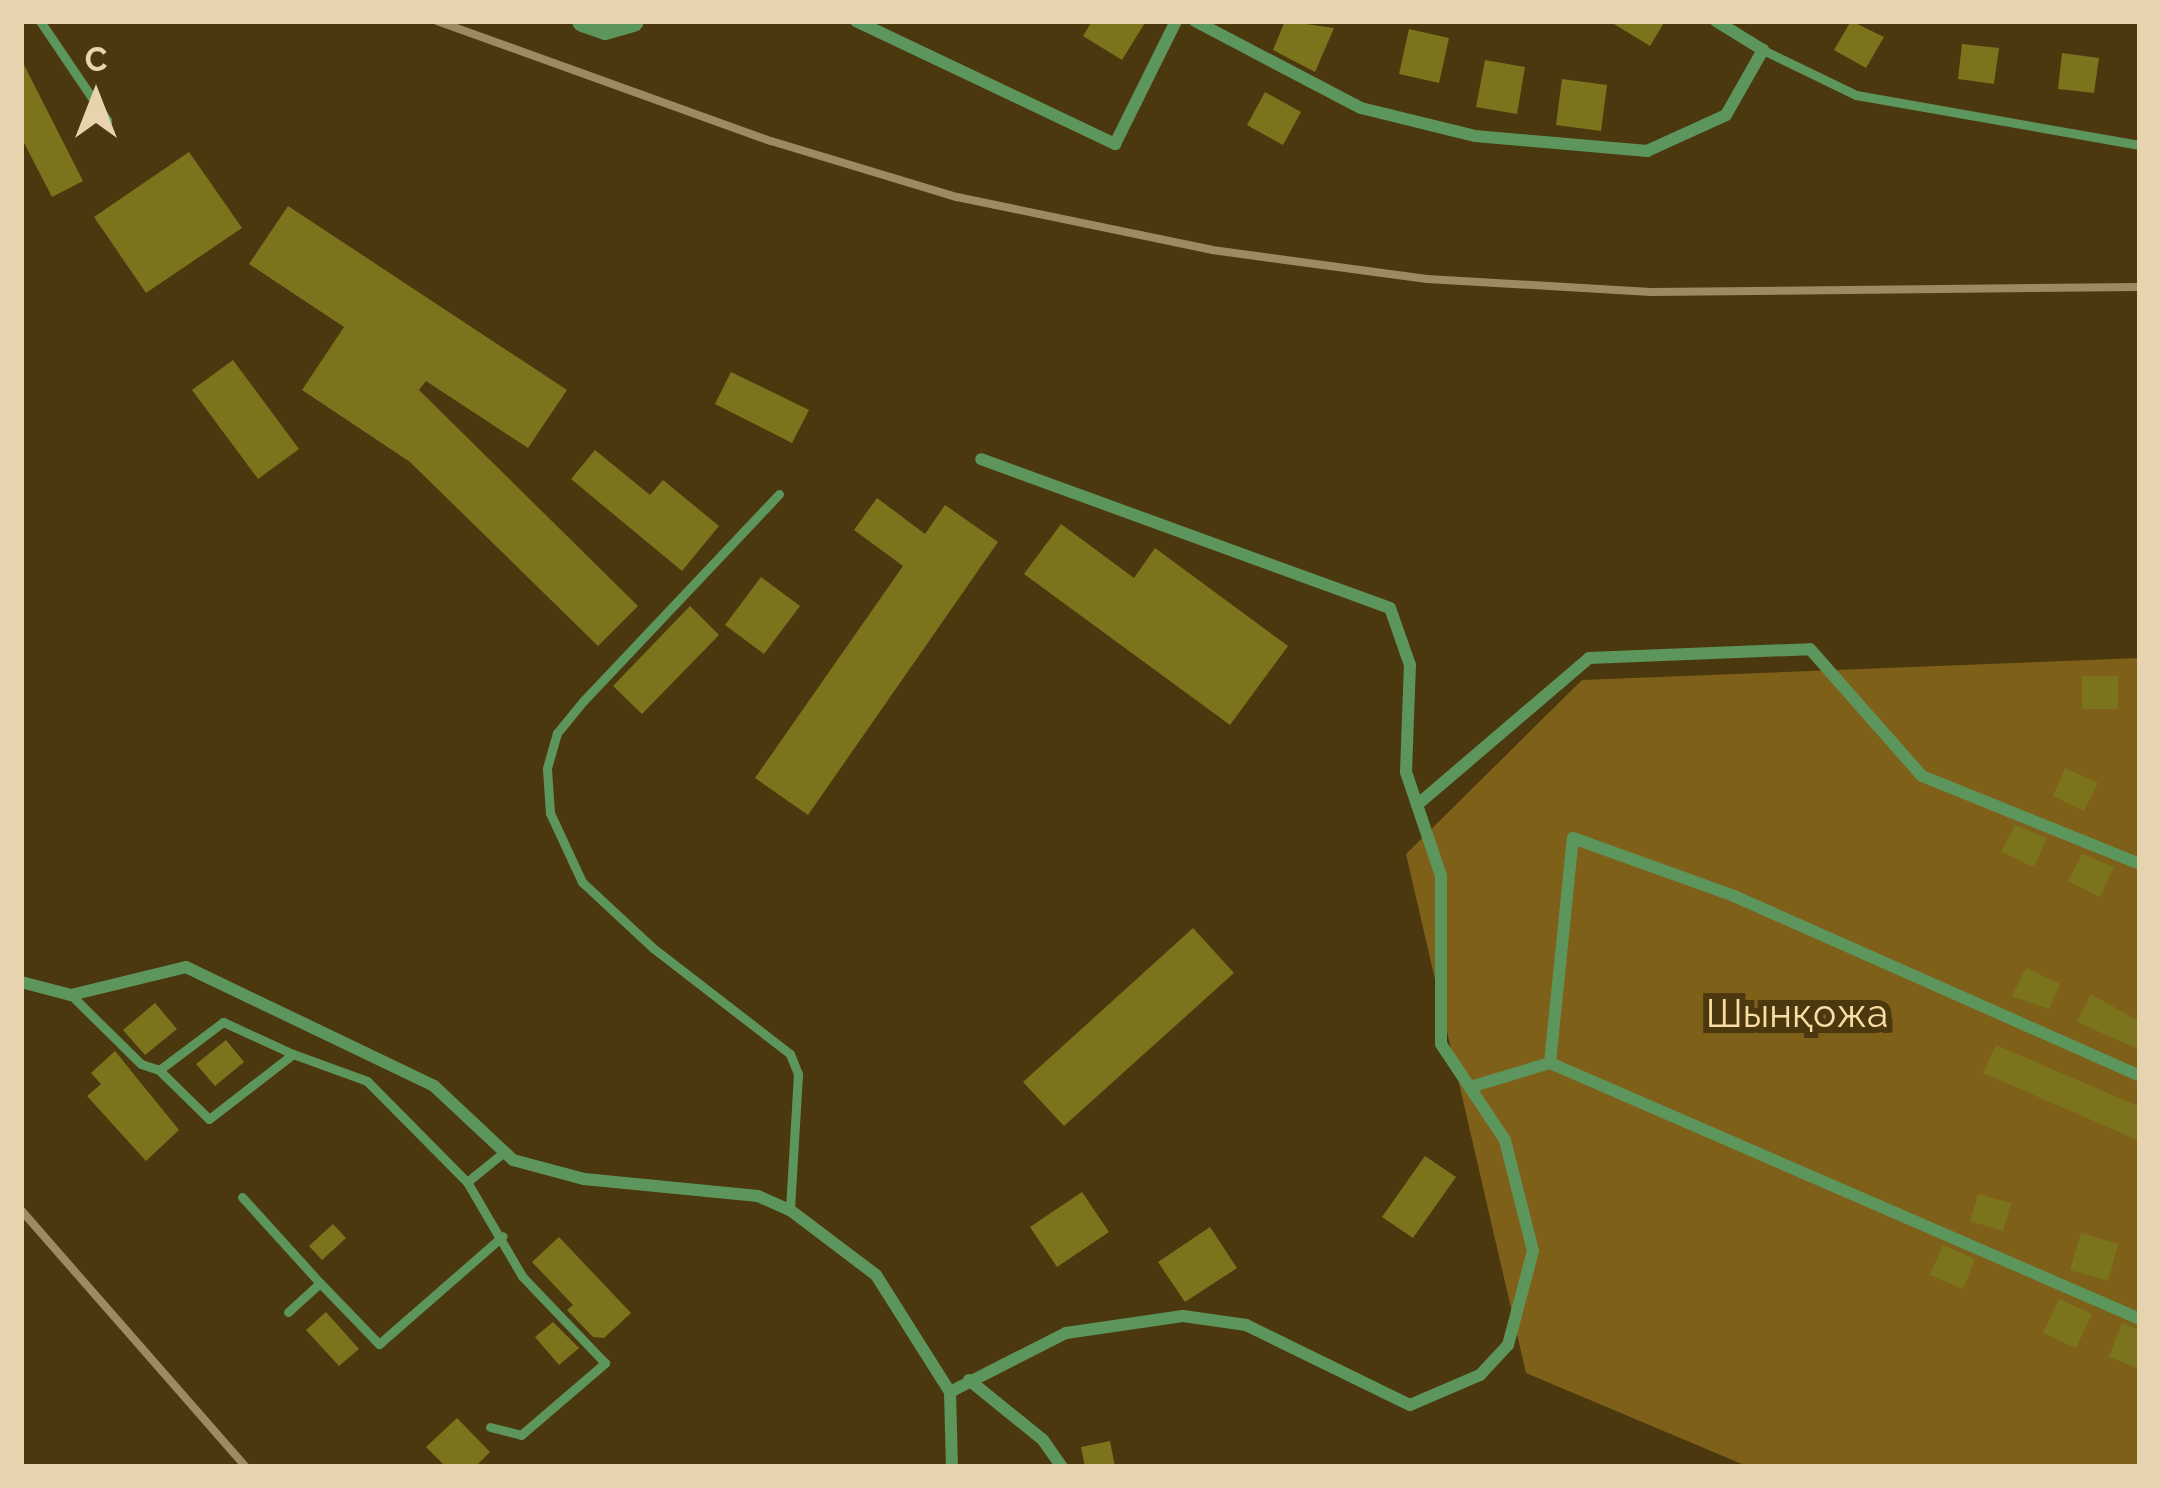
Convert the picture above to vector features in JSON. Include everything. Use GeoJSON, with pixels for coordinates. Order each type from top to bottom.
{"type":"FeatureCollection","features":[{"type":"Feature","properties":{"kind":"street"},"geometry":{"type":"LineString","coordinates":[[583,21],[604,28],[632,21]]}},
{"type":"Feature","properties":{"kind":"street"},"geometry":{"type":"LineString","coordinates":[[856,21],[1115,144],[1176,21]]}},
{"type":"Feature","properties":{"kind":"street"},"geometry":{"type":"LineString","coordinates":[[1195,21],[1361,108],[1475,136],[1647,151],[1726,115],[1762,50],[1716,21]]}},
{"type":"Feature","properties":{"kind":"street"},"geometry":{"type":"LineString","coordinates":[[950,1392],[1066,1334],[1183,1316],[1246,1325],[1409,1405],[1480,1375],[1508,1345],[1533,1251],[1505,1140],[1441,1044],[1441,876],[1406,772],[1410,665],[1390,608],[981,459]]}},
{"type":"Feature","properties":{"kind":"street"},"geometry":{"type":"LineString","coordinates":[[1418,805],[1589,658],[1810,649],[1922,776],[2140,864]]}},
{"type":"Feature","properties":{"kind":"street"},"geometry":{"type":"LineString","coordinates":[[1550,1063],[1573,838],[1734,896],[2140,1076]]}},
{"type":"Feature","properties":{"kind":"street"},"geometry":{"type":"LineString","coordinates":[[21,982],[71,995],[186,967],[434,1085],[504,1152],[584,1179],[758,1196],[790,1210],[876,1276],[950,1392],[952,1467]]}},
{"type":"Feature","properties":{"kind":"street"},"geometry":{"type":"LineString","coordinates":[[1470,1087],[1550,1063],[2140,1319]]}},
{"type":"Feature","properties":{"kind":"street"},"geometry":{"type":"LineString","coordinates":[[969,1381],[1043,1440],[1062,1467]]}},
{"type":"Feature","properties":{"kind":"lane"},"geometry":{"type":"LineString","coordinates":[[40,21],[107,120]]}},
{"type":"Feature","properties":{"kind":"lane"},"geometry":{"type":"LineString","coordinates":[[1762,50],[1856,95],[2140,145]]}},
{"type":"Feature","properties":{"kind":"lane"},"geometry":{"type":"LineString","coordinates":[[779,494],[584,700],[557,733],[547,769],[550,813],[582,882],[790,1054],[798,1074],[790,1210]]}},
{"type":"Feature","properties":{"kind":"lane"},"geometry":{"type":"LineString","coordinates":[[71,995],[141,1064],[159,1070],[209,1119],[293,1054]]}},
{"type":"Feature","properties":{"kind":"lane"},"geometry":{"type":"LineString","coordinates":[[159,1070],[223,1022],[368,1081],[467,1182],[503,1236],[522,1276],[605,1363],[521,1435],[490,1427]]}},
{"type":"Feature","properties":{"kind":"lane"},"geometry":{"type":"LineString","coordinates":[[467,1182],[504,1152]]}},
{"type":"Feature","properties":{"kind":"lane"},"geometry":{"type":"LineString","coordinates":[[242,1197],[379,1344],[503,1236]]}},
{"type":"Feature","properties":{"kind":"lane"},"geometry":{"type":"LineString","coordinates":[[288,1312],[320,1283]]}},
{"type":"Feature","properties":{"kind":"green space","name":"Шынқожа"},"geometry":{"type":"Polygon","coordinates":[[[2140,658],[2140,1467],[1749,1467],[1526,1373],[1406,854],[1582,680],[2140,658]]]}},
{"type":"Feature","properties":{"kind":"building"},"geometry":{"type":"Polygon","coordinates":[[[1092,21],[1146,21],[1122,60],[1083,36],[1092,21]]]}},
{"type":"Feature","properties":{"kind":"building"},"geometry":{"type":"Polygon","coordinates":[[[1285,21],[1334,28],[1315,72],[1273,50],[1285,21]]]}},
{"type":"Feature","properties":{"kind":"building"},"geometry":{"type":"Polygon","coordinates":[[[1609,21],[1665,21],[1650,46],[1609,21]]]}},
{"type":"Feature","properties":{"kind":"building"},"geometry":{"type":"Polygon","coordinates":[[[1851,21],[1884,37],[1866,68],[1834,50],[1851,21]]]}},
{"type":"Feature","properties":{"kind":"building"},"geometry":{"type":"Polygon","coordinates":[[[1409,29],[1449,38],[1439,83],[1399,74],[1409,29]]]}},
{"type":"Feature","properties":{"kind":"building"},"geometry":{"type":"Polygon","coordinates":[[[1962,44],[1999,48],[1994,84],[1958,79],[1962,44]]]}},
{"type":"Feature","properties":{"kind":"building"},"geometry":{"type":"Polygon","coordinates":[[[2062,53],[2099,58],[2094,93],[2058,89],[2062,53]]]}},
{"type":"Feature","properties":{"kind":"building"},"geometry":{"type":"Polygon","coordinates":[[[21,59],[83,181],[52,197],[21,137],[21,59]]]}},
{"type":"Feature","properties":{"kind":"building"},"geometry":{"type":"Polygon","coordinates":[[[1485,60],[1525,67],[1517,114],[1476,107],[1485,60]]]}},
{"type":"Feature","properties":{"kind":"building"},"geometry":{"type":"Polygon","coordinates":[[[1562,79],[1607,85],[1601,131],[1556,125],[1562,79]]]}},
{"type":"Feature","properties":{"kind":"building"},"geometry":{"type":"Polygon","coordinates":[[[1265,92],[1301,112],[1283,145],[1247,125],[1265,92]]]}},
{"type":"Feature","properties":{"kind":"building"},"geometry":{"type":"Polygon","coordinates":[[[189,152],[242,228],[146,293],[94,217],[189,152]]]}},
{"type":"Feature","properties":{"kind":"building"},"geometry":{"type":"Polygon","coordinates":[[[288,206],[567,390],[528,448],[426,381],[419,390],[638,606],[598,646],[410,462],[302,390],[344,327],[249,264],[288,206]]]}},
{"type":"Feature","properties":{"kind":"building"},"geometry":{"type":"Polygon","coordinates":[[[233,360],[299,449],[258,479],[192,390],[233,360]]]}},
{"type":"Feature","properties":{"kind":"building"},"geometry":{"type":"Polygon","coordinates":[[[731,372],[809,410],[792,443],[715,404],[731,372]]]}},
{"type":"Feature","properties":{"kind":"building"},"geometry":{"type":"Polygon","coordinates":[[[595,450],[650,495],[663,480],[719,526],[682,571],[571,479],[595,450]]]}},
{"type":"Feature","properties":{"kind":"building"},"geometry":{"type":"Polygon","coordinates":[[[877,498],[925,534],[945,505],[998,542],[808,815],[755,778],[903,566],[854,530],[877,498]]]}},
{"type":"Feature","properties":{"kind":"building"},"geometry":{"type":"Polygon","coordinates":[[[1061,524],[1134,578],[1155,548],[1288,646],[1230,725],[1024,574],[1061,524]]]}},
{"type":"Feature","properties":{"kind":"building"},"geometry":{"type":"Polygon","coordinates":[[[761,577],[800,606],[764,654],[725,625],[761,577]]]}},
{"type":"Feature","properties":{"kind":"building"},"geometry":{"type":"Polygon","coordinates":[[[690,606],[719,635],[642,714],[613,686],[690,606]]]}},
{"type":"Feature","properties":{"kind":"building"},"geometry":{"type":"Polygon","coordinates":[[[2082,676],[2118,676],[2118,709],[2082,709],[2082,676]]]}},
{"type":"Feature","properties":{"kind":"building"},"geometry":{"type":"Polygon","coordinates":[[[2065,768],[2098,783],[2084,811],[2053,796],[2065,768]]]}},
{"type":"Feature","properties":{"kind":"building"},"geometry":{"type":"Polygon","coordinates":[[[2015,825],[2047,838],[2034,867],[2001,852],[2015,825]]]}},
{"type":"Feature","properties":{"kind":"building"},"geometry":{"type":"Polygon","coordinates":[[[2082,854],[2114,867],[2100,897],[2068,881],[2082,854]]]}},
{"type":"Feature","properties":{"kind":"building"},"geometry":{"type":"Polygon","coordinates":[[[1193,928],[1234,973],[1064,1126],[1023,1082],[1193,928]]]}},
{"type":"Feature","properties":{"kind":"building"},"geometry":{"type":"Polygon","coordinates":[[[2026,968],[2060,984],[2049,1009],[2012,996],[2026,968]]]}},
{"type":"Feature","properties":{"kind":"building"},"geometry":{"type":"Polygon","coordinates":[[[2091,994],[2140,1022],[2140,1050],[2077,1022],[2091,994]]]}},
{"type":"Feature","properties":{"kind":"building"},"geometry":{"type":"Polygon","coordinates":[[[155,1003],[177,1029],[145,1055],[123,1030],[155,1003]]]}},
{"type":"Feature","properties":{"kind":"building"},"geometry":{"type":"Polygon","coordinates":[[[226,1040],[244,1062],[215,1086],[196,1064],[226,1040]]]}},
{"type":"Feature","properties":{"kind":"building"},"geometry":{"type":"Polygon","coordinates":[[[1996,1045],[2140,1107],[2140,1141],[1983,1073],[1996,1045]]]}},
{"type":"Feature","properties":{"kind":"building"},"geometry":{"type":"Polygon","coordinates":[[[115,1051],[179,1130],[146,1161],[87,1096],[101,1084],[91,1073],[115,1051]]]}},
{"type":"Feature","properties":{"kind":"building"},"geometry":{"type":"Polygon","coordinates":[[[1425,1156],[1456,1177],[1413,1238],[1382,1217],[1425,1156]]]}},
{"type":"Feature","properties":{"kind":"building"},"geometry":{"type":"Polygon","coordinates":[[[1082,1192],[1109,1232],[1057,1267],[1030,1227],[1082,1192]]]}},
{"type":"Feature","properties":{"kind":"building"},"geometry":{"type":"Polygon","coordinates":[[[1978,1194],[2011,1203],[2003,1231],[1970,1221],[1978,1194]]]}},
{"type":"Feature","properties":{"kind":"building"},"geometry":{"type":"Polygon","coordinates":[[[333,1224],[346,1238],[322,1260],[309,1246],[333,1224]]]}},
{"type":"Feature","properties":{"kind":"building"},"geometry":{"type":"Polygon","coordinates":[[[1210,1227],[1237,1268],[1185,1302],[1158,1262],[1210,1227]]]}},
{"type":"Feature","properties":{"kind":"building"},"geometry":{"type":"Polygon","coordinates":[[[2081,1233],[2118,1244],[2108,1281],[2070,1270],[2081,1233]]]}},
{"type":"Feature","properties":{"kind":"building"},"geometry":{"type":"Polygon","coordinates":[[[559,1237],[631,1313],[604,1338],[593,1337],[567,1310],[573,1305],[532,1262],[559,1237]]]}},
{"type":"Feature","properties":{"kind":"building"},"geometry":{"type":"Polygon","coordinates":[[[1943,1245],[1975,1259],[1963,1289],[1930,1275],[1943,1245]]]}},
{"type":"Feature","properties":{"kind":"building"},"geometry":{"type":"Polygon","coordinates":[[[2059,1299],[2092,1314],[2076,1348],[2043,1333],[2059,1299]]]}},
{"type":"Feature","properties":{"kind":"building"},"geometry":{"type":"Polygon","coordinates":[[[326,1312],[359,1349],[339,1366],[306,1330],[326,1312]]]}},
{"type":"Feature","properties":{"kind":"building"},"geometry":{"type":"Polygon","coordinates":[[[553,1322],[579,1348],[559,1365],[535,1337],[553,1322]]]}},
{"type":"Feature","properties":{"kind":"building"},"geometry":{"type":"Polygon","coordinates":[[[2122,1323],[2140,1330],[2140,1369],[2109,1357],[2122,1323]]]}},
{"type":"Feature","properties":{"kind":"building"},"geometry":{"type":"Polygon","coordinates":[[[457,1418],[490,1452],[475,1467],[446,1467],[426,1447],[457,1418]]]}},
{"type":"Feature","properties":{"kind":"building"},"geometry":{"type":"Polygon","coordinates":[[[1110,1441],[1115,1467],[1085,1467],[1081,1447],[1110,1441]]]}},
{"type":"Feature","properties":{"kind":"railway"},"geometry":{"type":"LineString","coordinates":[[437,21],[771,141],[957,197],[1212,250],[1427,279],[1651,292],[2140,287]]}},
{"type":"Feature","properties":{"kind":"railway"},"geometry":{"type":"LineString","coordinates":[[21,1210],[246,1467]]}}]}
